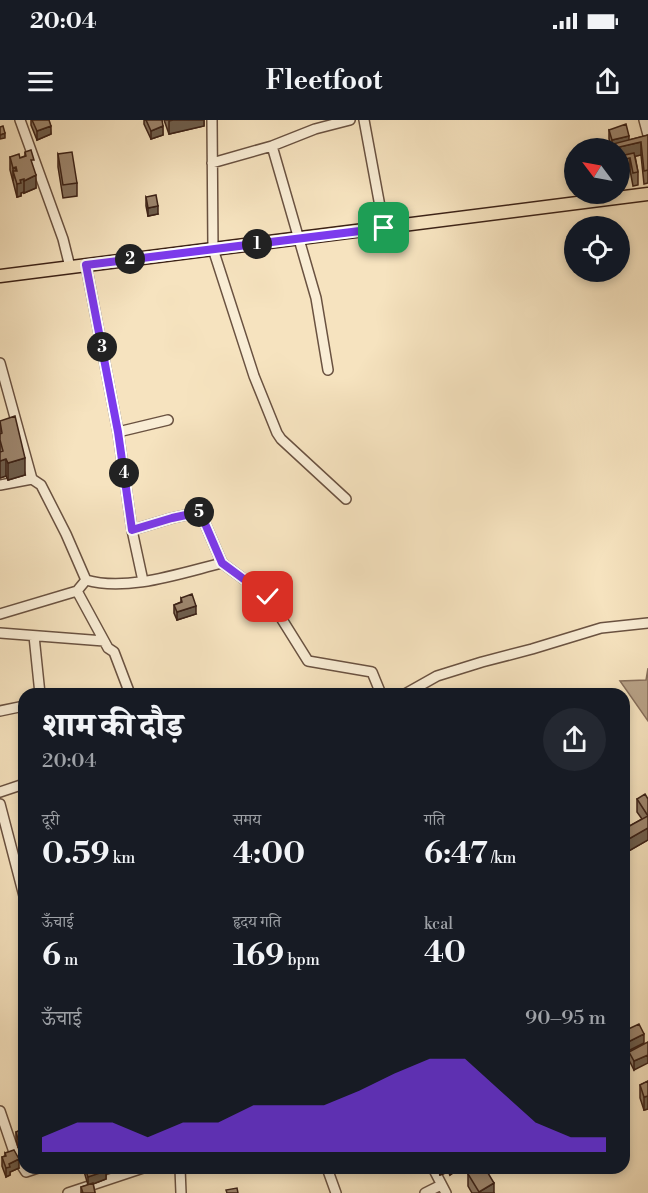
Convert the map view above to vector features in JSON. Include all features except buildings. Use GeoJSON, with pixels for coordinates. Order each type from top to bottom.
{"type":"FeatureCollection","features":[{"type":"Feature","properties":{"kind":"main road"},"geometry":{"type":"LineString","coordinates":[[0,276],[648,194]]}},
{"type":"Feature","properties":{"kind":"street"},"geometry":{"type":"LineString","coordinates":[[20,120],[63,239],[70,267]]}},
{"type":"Feature","properties":{"kind":"street"},"geometry":{"type":"LineString","coordinates":[[212,120],[213,249],[254,376],[281,439],[346,499]]}},
{"type":"Feature","properties":{"kind":"street"},"geometry":{"type":"LineString","coordinates":[[212,163],[272,146],[315,129],[350,120]]}},
{"type":"Feature","properties":{"kind":"street"},"geometry":{"type":"LineString","coordinates":[[364,120],[384,228]]}},
{"type":"Feature","properties":{"kind":"street"},"geometry":{"type":"LineString","coordinates":[[644,120],[648,135]]}},
{"type":"Feature","properties":{"kind":"street"},"geometry":{"type":"LineString","coordinates":[[272,146],[319,309],[328,370]]}},
{"type":"Feature","properties":{"kind":"street"},"geometry":{"type":"LineString","coordinates":[[86,265],[118,432],[132,530],[144,581]]}},
{"type":"Feature","properties":{"kind":"street"},"geometry":{"type":"LineString","coordinates":[[0,363],[32,479],[41,485],[86,580],[99,584],[144,581],[222,563]]}},
{"type":"Feature","properties":{"kind":"street"},"geometry":{"type":"LineString","coordinates":[[118,432],[168,420]]}},
{"type":"Feature","properties":{"kind":"street"},"geometry":{"type":"LineString","coordinates":[[0,485],[32,479]]}},
{"type":"Feature","properties":{"kind":"street"},"geometry":{"type":"LineString","coordinates":[[132,530],[200,512],[222,563],[268,597],[308,661],[372,672],[379,688]]}},
{"type":"Feature","properties":{"kind":"street"},"geometry":{"type":"LineString","coordinates":[[0,614],[76,591],[86,580]]}},
{"type":"Feature","properties":{"kind":"street"},"geometry":{"type":"LineString","coordinates":[[76,591],[104,642],[114,652],[128,688]]}},
{"type":"Feature","properties":{"kind":"street"},"geometry":{"type":"LineString","coordinates":[[416,688],[437,676],[600,628],[648,623]]}},
{"type":"Feature","properties":{"kind":"street"},"geometry":{"type":"LineString","coordinates":[[0,633],[104,642]]}},
{"type":"Feature","properties":{"kind":"street"},"geometry":{"type":"LineString","coordinates":[[34,636],[39,688]]}},
{"type":"Feature","properties":{"kind":"street"},"geometry":{"type":"LineString","coordinates":[[0,711],[18,707]]}},
{"type":"Feature","properties":{"kind":"street"},"geometry":{"type":"LineString","coordinates":[[0,792],[18,786]]}},
{"type":"Feature","properties":{"kind":"street"},"geometry":{"type":"LineString","coordinates":[[0,804],[18,863]]}},
{"type":"Feature","properties":{"kind":"street"},"geometry":{"type":"LineString","coordinates":[[0,1112],[11,1156],[18,1164]]}},
{"type":"Feature","properties":{"kind":"street"},"geometry":{"type":"LineString","coordinates":[[68,1193],[124,1174]]}},
{"type":"Feature","properties":{"kind":"street"},"geometry":{"type":"LineString","coordinates":[[180,1174],[181,1193]]}},
{"type":"Feature","properties":{"kind":"street"},"geometry":{"type":"LineString","coordinates":[[329,1174],[336,1193]]}},
{"type":"Feature","properties":{"kind":"street"},"geometry":{"type":"LineString","coordinates":[[425,1193],[444,1189],[436,1174]]}},
{"type":"Feature","properties":{"kind":"shaded area"},"geometry":{"type":"Polygon","coordinates":[[[648,668],[648,721],[630,695],[630,688],[625,688],[620,681],[646,680],[648,668]]]}},
{"type":"Feature","properties":{"kind":"route"},"geometry":{"type":"LineString","coordinates":[[268,597],[222,563],[200,512],[132,530],[118,432],[86,265],[384,228]]}}]}
